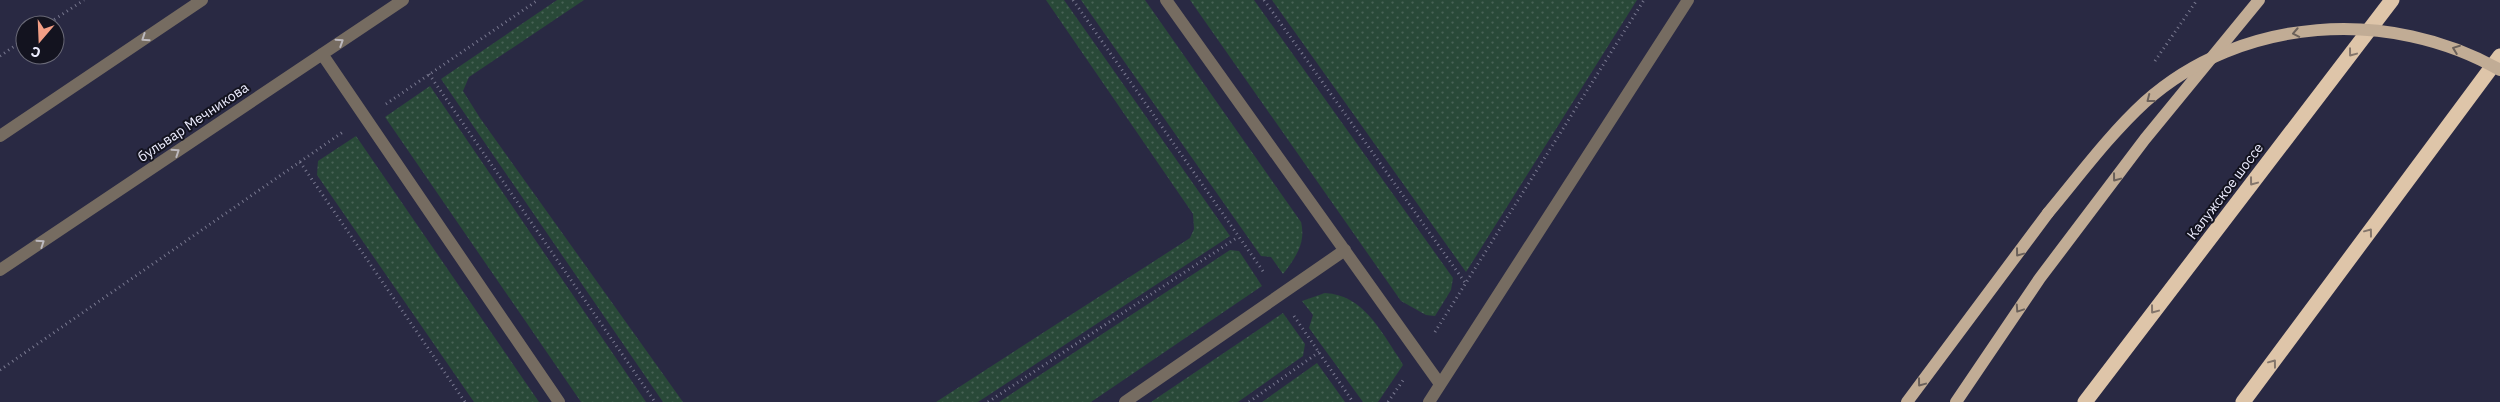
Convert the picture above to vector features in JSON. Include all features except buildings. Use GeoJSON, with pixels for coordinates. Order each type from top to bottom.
{"type":"FeatureCollection","features":[{"type":"Feature","properties":{"kind":"highway","name":"Калужское шоссе"},"geometry":{"type":"LineString","coordinates":[[2085,402],[2392,0]]}},
{"type":"Feature","properties":{"kind":"highway"},"geometry":{"type":"LineString","coordinates":[[2244,402],[2500,56]]}},
{"type":"Feature","properties":{"kind":"main road"},"geometry":{"type":"LineString","coordinates":[[1956,402],[2058,255],[2145,139],[2259,0]]}},
{"type":"Feature","properties":{"kind":"main road"},"geometry":{"type":"LineString","coordinates":[[1907,402],[2048,214],[2115,132],[2147,101],[2182,75],[2213,59],[2263,40],[2306,31],[2350,28],[2394,31],[2437,42],[2478,57],[2500,70]]}},
{"type":"Feature","properties":{"kind":"street"},"geometry":{"type":"LineString","coordinates":[[0,136],[202,0]]}},
{"type":"Feature","properties":{"kind":"street","name":"бульвар Мечникова"},"geometry":{"type":"LineString","coordinates":[[0,270],[403,0]]}},
{"type":"Feature","properties":{"kind":"street"},"geometry":{"type":"LineString","coordinates":[[1166,0],[1440,384]]}},
{"type":"Feature","properties":{"kind":"street"},"geometry":{"type":"LineString","coordinates":[[1429,402],[1688,0]]}},
{"type":"Feature","properties":{"kind":"street"},"geometry":{"type":"LineString","coordinates":[[322,54],[559,402]]}},
{"type":"Feature","properties":{"kind":"street"},"geometry":{"type":"LineString","coordinates":[[1125,402],[1345,250]]}},
{"type":"Feature","properties":{"kind":"path"},"geometry":{"type":"LineString","coordinates":[[61,15],[84,0]]}},
{"type":"Feature","properties":{"kind":"path"},"geometry":{"type":"LineString","coordinates":[[0,370],[538,0]]}},
{"type":"Feature","properties":{"kind":"path"},"geometry":{"type":"LineString","coordinates":[[1073,0],[1354,402]]}},
{"type":"Feature","properties":{"kind":"path"},"geometry":{"type":"LineString","coordinates":[[1264,0],[1466,284],[1644,0]]}},
{"type":"Feature","properties":{"kind":"path"},"geometry":{"type":"LineString","coordinates":[[0,56],[15,46]]}},
{"type":"Feature","properties":{"kind":"path"},"geometry":{"type":"LineString","coordinates":[[429,74],[655,402]]}},
{"type":"Feature","properties":{"kind":"path"},"geometry":{"type":"LineString","coordinates":[[300,162],[465,402]]}},
{"type":"Feature","properties":{"kind":"path"},"geometry":{"type":"LineString","coordinates":[[988,402],[1238,236]]}},
{"type":"Feature","properties":{"kind":"path"},"geometry":{"type":"LineString","coordinates":[[1249,402],[1319,352]]}},
{"type":"Feature","properties":{"kind":"green space"},"geometry":{"type":"Polygon","coordinates":[[[557,0],[584,0],[469,77],[463,91],[480,118],[683,402],[663,402],[441,79],[557,0]]]}},
{"type":"Feature","properties":{"kind":"green space"},"geometry":{"type":"Polygon","coordinates":[[[1046,0],[1064,0],[1230,236],[978,402],[936,402],[1190,238],[1194,229],[1193,214],[1046,0]]]}},
{"type":"Feature","properties":{"kind":"green space"},"geometry":{"type":"Polygon","coordinates":[[[1081,0],[1145,0],[1301,222],[1302,237],[1299,250],[1283,274],[1271,257],[1261,256],[1081,0]]]}},
{"type":"Feature","properties":{"kind":"green space"},"geometry":{"type":"Polygon","coordinates":[[[1190,0],[1254,0],[1453,278],[1451,290],[1435,316],[1426,315],[1401,301],[1190,0]]]}},
{"type":"Feature","properties":{"kind":"green space"},"geometry":{"type":"Polygon","coordinates":[[[1272,0],[1637,0],[1466,272],[1272,0]]]}},
{"type":"Feature","properties":{"kind":"green space"},"geometry":{"type":"Polygon","coordinates":[[[430,86],[646,402],[581,402],[385,117],[430,86]]]}},
{"type":"Feature","properties":{"kind":"green space"},"geometry":{"type":"Polygon","coordinates":[[[356,136],[539,402],[474,402],[317,175],[318,161],[356,136]]]}},
{"type":"Feature","properties":{"kind":"green space"},"geometry":{"type":"Polygon","coordinates":[[[1230,250],[1239,251],[1262,286],[1091,402],[999,402],[1230,250]]]}},
{"type":"Feature","properties":{"kind":"green space"},"geometry":{"type":"Polygon","coordinates":[[[1325,293],[1338,295],[1360,307],[1377,326],[1403,365],[1378,402],[1363,402],[1309,328],[1313,315],[1302,301],[1325,293]]]}},
{"type":"Feature","properties":{"kind":"green space"},"geometry":{"type":"Polygon","coordinates":[[[1283,313],[1305,344],[1303,356],[1238,402],[1151,402],[1283,313]]]}},
{"type":"Feature","properties":{"kind":"green space"},"geometry":{"type":"Polygon","coordinates":[[[1317,363],[1345,402],[1262,402],[1317,363]]]}}]}
